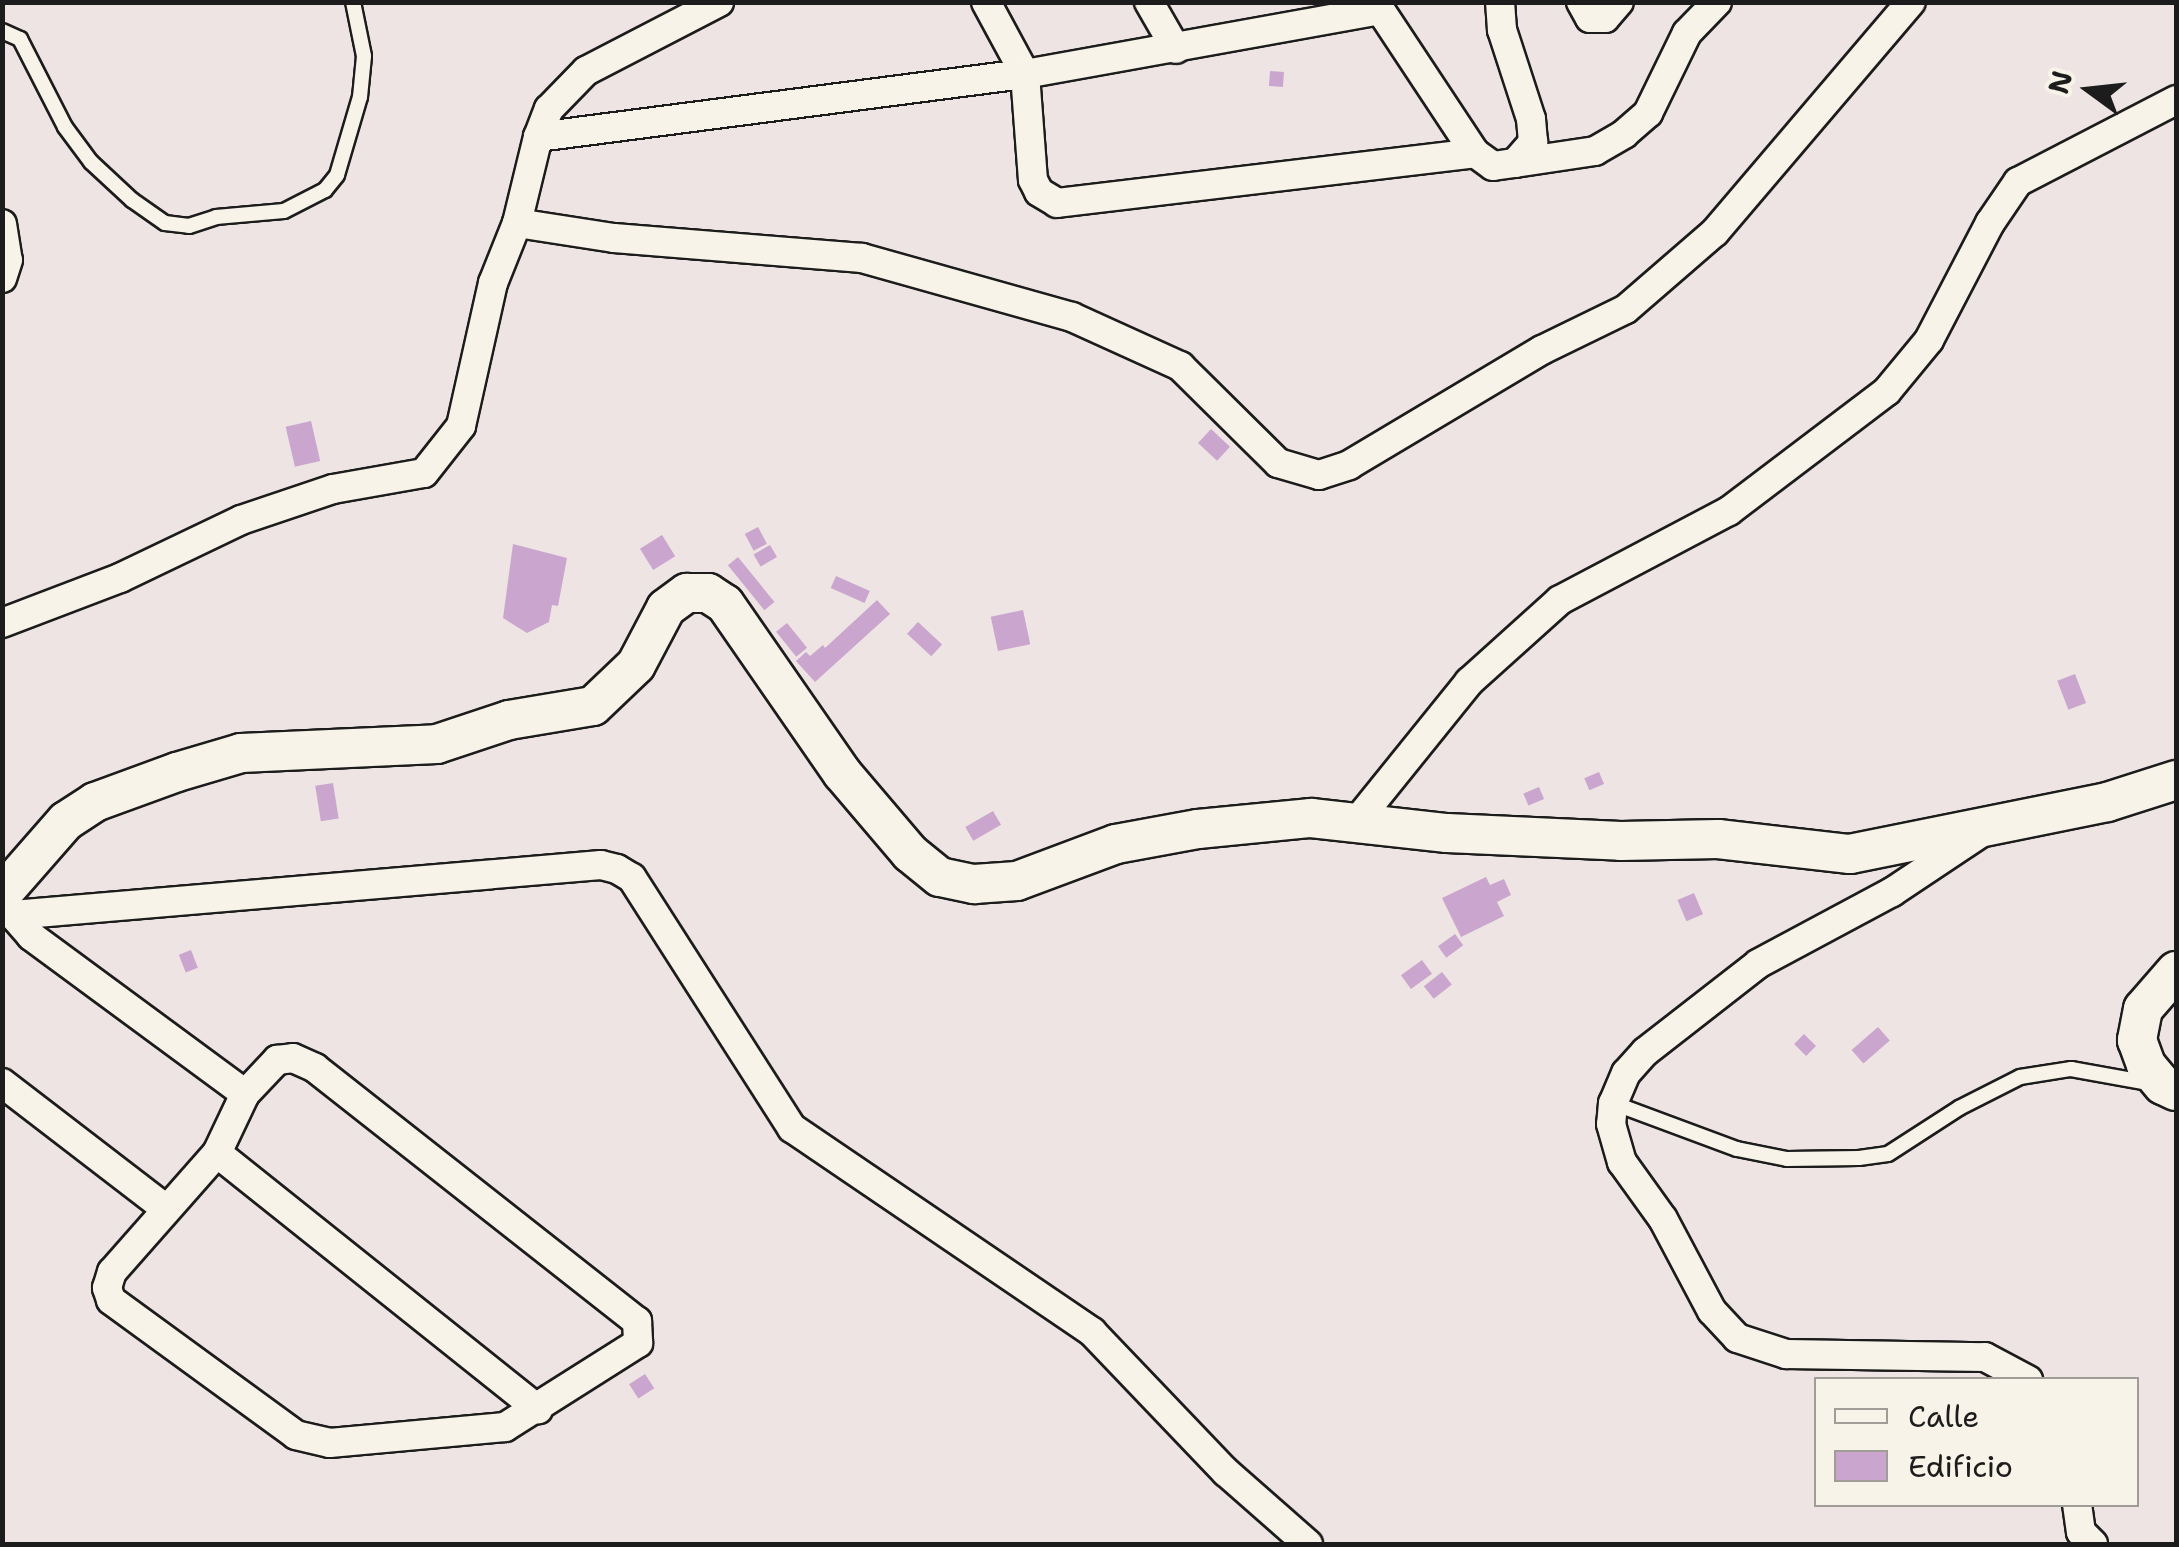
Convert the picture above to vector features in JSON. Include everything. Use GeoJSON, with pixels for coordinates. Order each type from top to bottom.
{"type":"FeatureCollection","features":[{"type":"Feature","properties":{"kind":"main road"},"geometry":{"type":"LineString","coordinates":[[6,905],[66,821],[95,802],[177,772],[241,752],[437,744],[509,720],[594,706],[636,665],[666,608],[687,594],[708,593],[725,604],[842,773],[910,852],[940,876],[974,884],[1017,881],[1116,844],[1277,820],[1357,821],[1447,832],[1622,841],[1718,839],[1850,854],[2108,802],[2176,780]]}},
{"type":"Feature","properties":{"kind":"main road"},"geometry":{"type":"LineString","coordinates":[[2170,1088],[2146,1065],[2138,1040],[2144,1009],[2176,972]]}},
{"type":"Feature","properties":{"kind":"street"},"geometry":{"type":"LineString","coordinates":[[2,623],[120,578],[242,520],[334,490],[424,472],[461,426],[494,283],[517,223],[549,108],[586,71],[719,2]]}},
{"type":"Feature","properties":{"kind":"street"},"geometry":{"type":"LineString","coordinates":[[986,2],[1025,74],[1034,180],[1039,192],[1057,203],[1475,153]]}},
{"type":"Feature","properties":{"kind":"street"},"geometry":{"type":"LineString","coordinates":[[1149,2],[1176,49]]}},
{"type":"Feature","properties":{"kind":"street"},"geometry":{"type":"LineString","coordinates":[[1500,2],[1502,30],[1531,119],[1533,142],[1515,163]]}},
{"type":"Feature","properties":{"kind":"street"},"geometry":{"type":"LineString","coordinates":[[1581,2],[1590,18],[1605,18],[1620,2]]}},
{"type":"Feature","properties":{"kind":"street"},"geometry":{"type":"LineString","coordinates":[[538,137],[1025,74],[1176,49],[1377,6],[1475,153],[1493,166],[1594,151],[1624,134],[1648,113],[1687,33],[1717,2]]}},
{"type":"Feature","properties":{"kind":"street"},"geometry":{"type":"LineString","coordinates":[[517,223],[614,238],[862,258],[1072,318],[1180,366],[1278,463],[1319,474],[1349,465],[1542,350],[1626,309],[1715,232],[1910,2]]}},
{"type":"Feature","properties":{"kind":"street"},"geometry":{"type":"LineString","coordinates":[[1357,821],[1470,682],[1560,600],[1729,511],[1887,391],[1929,340],[1990,224],[2018,182],[2176,100]]}},
{"type":"Feature","properties":{"kind":"street"},"geometry":{"type":"LineString","coordinates":[[2,224],[8,260],[2,278]]}},
{"type":"Feature","properties":{"kind":"street"},"geometry":{"type":"LineString","coordinates":[[1993,825],[1892,892],[1758,964],[1645,1052],[1626,1073],[1613,1103],[1611,1124],[1622,1162],[1662,1219],[1712,1311],[1737,1338],[1786,1354],[1984,1358],[2022,1377]]}},
{"type":"Feature","properties":{"kind":"street"},"geometry":{"type":"LineString","coordinates":[[6,905],[601,864],[617,869],[632,878],[792,1128],[1092,1332],[1226,1472],[1308,1544]]}},
{"type":"Feature","properties":{"kind":"street"},"geometry":{"type":"LineString","coordinates":[[6,905],[31,936],[245,1094]]}},
{"type":"Feature","properties":{"kind":"street"},"geometry":{"type":"LineString","coordinates":[[293,1058],[315,1068],[636,1321],[641,1333],[638,1343],[505,1427],[330,1442],[296,1435],[111,1300],[107,1288],[112,1272],[218,1153],[245,1094],[277,1060],[293,1058]]}},
{"type":"Feature","properties":{"kind":"street"},"geometry":{"type":"LineString","coordinates":[[2,1083],[166,1209]]}},
{"type":"Feature","properties":{"kind":"street"},"geometry":{"type":"LineString","coordinates":[[218,1153],[538,1409]]}},
{"type":"Feature","properties":{"kind":"street"},"geometry":{"type":"LineString","coordinates":[[2077,1507],[2081,1532],[2094,1544]]}},
{"type":"Feature","properties":{"kind":"lane"},"geometry":{"type":"LineString","coordinates":[[2,31],[20,40],[65,127],[92,162],[132,200],[165,223],[189,226],[228,215],[284,211],[325,190],[337,175],[360,98],[364,56],[352,2]]}},
{"type":"Feature","properties":{"kind":"lane"},"geometry":{"type":"LineString","coordinates":[[1613,1103],[1738,1149],[1788,1158],[1859,1158],[1888,1154],[1994,1088],[2050,1070],[2170,1088]]}},
{"type":"Feature","properties":{"kind":"building"},"geometry":{"type":"Polygon","coordinates":[[[1270,71],[1284,72],[1283,87],[1269,86],[1270,71]]]}},
{"type":"Feature","properties":{"kind":"building"},"geometry":{"type":"Polygon","coordinates":[[[311,421],[320,461],[295,467],[286,427],[311,421]]]}},
{"type":"Feature","properties":{"kind":"building"},"geometry":{"type":"Polygon","coordinates":[[[1211,429],[1230,447],[1217,461],[1198,443],[1211,429]]]}},
{"type":"Feature","properties":{"kind":"building"},"geometry":{"type":"Polygon","coordinates":[[[758,527],[767,544],[754,551],[745,534],[758,527]]]}},
{"type":"Feature","properties":{"kind":"building"},"geometry":{"type":"Polygon","coordinates":[[[662,535],[675,556],[653,570],[640,549],[662,535]]]}},
{"type":"Feature","properties":{"kind":"building"},"geometry":{"type":"Polygon","coordinates":[[[513,544],[567,558],[558,606],[552,605],[549,622],[527,633],[503,618],[513,544]]]}},
{"type":"Feature","properties":{"kind":"building"},"geometry":{"type":"Polygon","coordinates":[[[770,545],[777,557],[761,567],[754,554],[770,545]]]}},
{"type":"Feature","properties":{"kind":"building"},"geometry":{"type":"Polygon","coordinates":[[[738,557],[775,602],[764,610],[728,565],[738,557]]]}},
{"type":"Feature","properties":{"kind":"building"},"geometry":{"type":"Polygon","coordinates":[[[836,576],[870,591],[865,603],[831,588],[836,576]]]}},
{"type":"Feature","properties":{"kind":"building"},"geometry":{"type":"Polygon","coordinates":[[[877,600],[890,614],[815,682],[796,661],[806,652],[810,656],[823,645],[825,648],[877,600]]]}},
{"type":"Feature","properties":{"kind":"building"},"geometry":{"type":"Polygon","coordinates":[[[1023,610],[1030,644],[998,651],[991,617],[1023,610]]]}},
{"type":"Feature","properties":{"kind":"building"},"geometry":{"type":"Polygon","coordinates":[[[918,622],[942,645],[931,656],[907,634],[918,622]]]}},
{"type":"Feature","properties":{"kind":"building"},"geometry":{"type":"Polygon","coordinates":[[[787,623],[807,648],[796,657],[776,632],[787,623]]]}},
{"type":"Feature","properties":{"kind":"building"},"geometry":{"type":"Polygon","coordinates":[[[2075,674],[2086,703],[2068,710],[2057,681],[2075,674]]]}},
{"type":"Feature","properties":{"kind":"building"},"geometry":{"type":"Polygon","coordinates":[[[1599,772],[1604,784],[1589,790],[1584,778],[1599,772]]]}},
{"type":"Feature","properties":{"kind":"building"},"geometry":{"type":"Polygon","coordinates":[[[333,783],[339,819],[321,821],[315,786],[333,783]]]}},
{"type":"Feature","properties":{"kind":"building"},"geometry":{"type":"Polygon","coordinates":[[[1539,787],[1544,799],[1528,806],[1523,794],[1539,787]]]}},
{"type":"Feature","properties":{"kind":"building"},"geometry":{"type":"Polygon","coordinates":[[[993,811],[1001,825],[973,841],[965,827],[993,811]]]}},
{"type":"Feature","properties":{"kind":"building"},"geometry":{"type":"Polygon","coordinates":[[[1486,877],[1490,885],[1504,879],[1511,895],[1497,902],[1504,916],[1461,937],[1442,898],[1486,877]]]}},
{"type":"Feature","properties":{"kind":"building"},"geometry":{"type":"Polygon","coordinates":[[[1694,893],[1703,914],[1686,921],[1677,900],[1694,893]]]}},
{"type":"Feature","properties":{"kind":"building"},"geometry":{"type":"Polygon","coordinates":[[[1455,934],[1463,945],[1446,958],[1438,946],[1455,934]]]}},
{"type":"Feature","properties":{"kind":"building"},"geometry":{"type":"Polygon","coordinates":[[[191,950],[198,968],[186,972],[179,955],[191,950]]]}},
{"type":"Feature","properties":{"kind":"building"},"geometry":{"type":"Polygon","coordinates":[[[1422,960],[1432,974],[1411,989],[1401,975],[1422,960]]]}},
{"type":"Feature","properties":{"kind":"building"},"geometry":{"type":"Polygon","coordinates":[[[1442,972],[1452,985],[1434,999],[1424,986],[1442,972]]]}},
{"type":"Feature","properties":{"kind":"building"},"geometry":{"type":"Polygon","coordinates":[[[1878,1027],[1890,1041],[1863,1064],[1852,1050],[1878,1027]]]}},
{"type":"Feature","properties":{"kind":"building"},"geometry":{"type":"Polygon","coordinates":[[[1804,1034],[1816,1046],[1806,1056],[1794,1044],[1804,1034]]]}},
{"type":"Feature","properties":{"kind":"building"},"geometry":{"type":"Polygon","coordinates":[[[645,1374],[654,1388],[638,1399],[629,1384],[645,1374]]]}}]}
